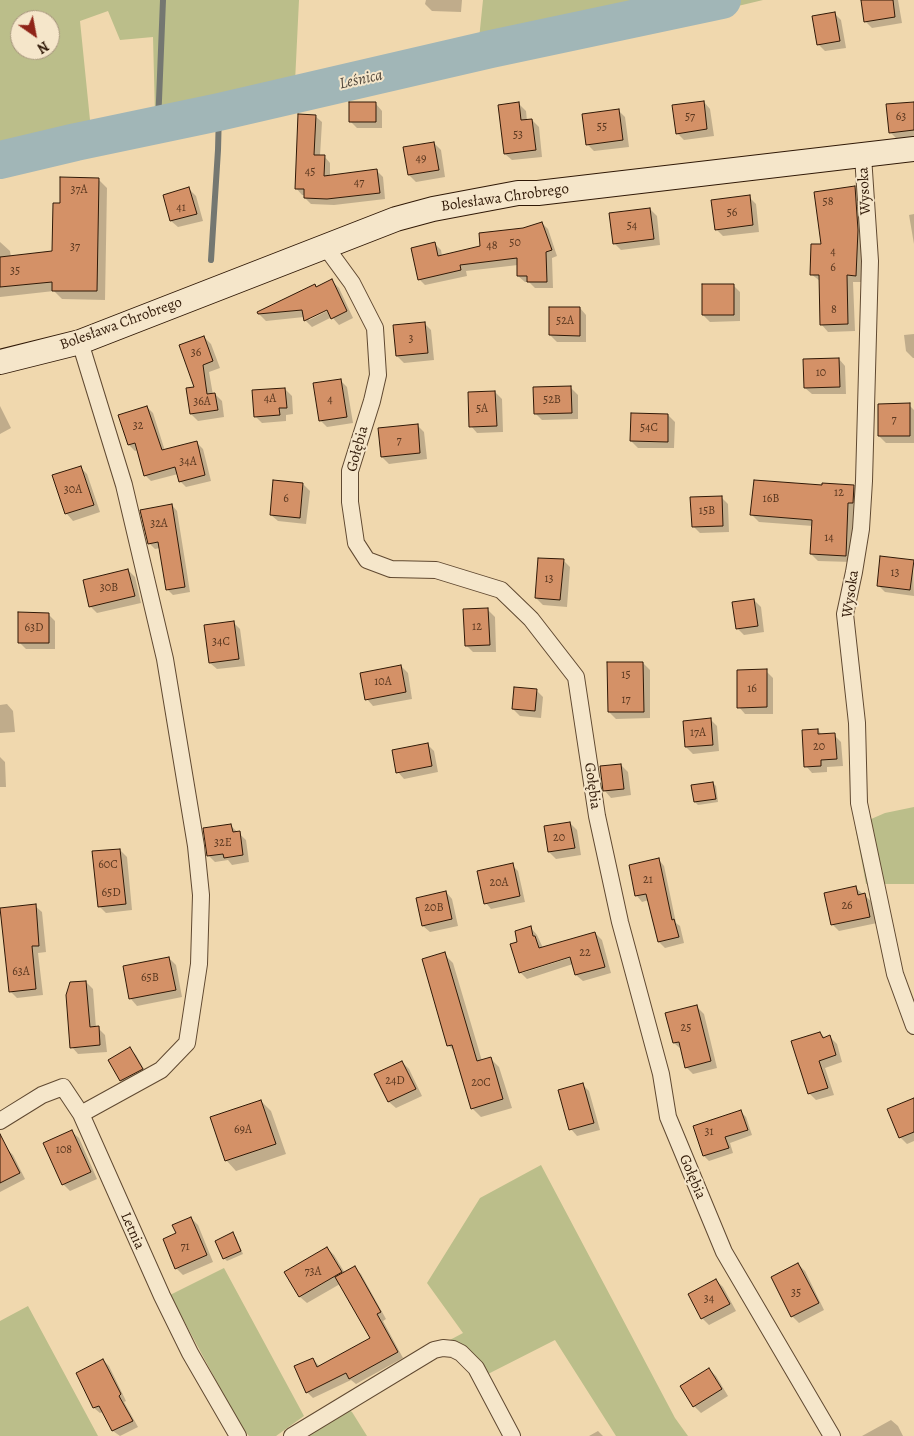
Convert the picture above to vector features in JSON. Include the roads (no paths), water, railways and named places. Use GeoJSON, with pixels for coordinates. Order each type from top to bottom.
{"type":"FeatureCollection","features":[{"type":"Feature","properties":{"kind":"street","name":"Bolesława Chrobrego"},"geometry":{"type":"LineString","coordinates":[[0,362],[80,342],[396,219],[433,209],[518,193],[538,193],[914,149]]}},
{"type":"Feature","properties":{"kind":"street","name":"Wysoka"},"geometry":{"type":"LineString","coordinates":[[863,156],[870,261],[864,481],[861,530],[845,614],[857,723],[859,802],[895,974],[914,1026]]}},
{"type":"Feature","properties":{"kind":"street","name":"Gołębia"},"geometry":{"type":"LineString","coordinates":[[325,246],[352,283],[375,328],[378,375],[372,402],[350,471],[350,502],[356,543],[367,560],[391,569],[436,570],[501,590],[530,618],[576,677],[597,816],[620,922],[660,1074],[668,1117],[724,1252],[832,1436]]}},
{"type":"Feature","properties":{"kind":"street"},"geometry":{"type":"LineString","coordinates":[[80,342],[124,485],[165,659],[196,846],[202,895],[199,964],[186,1043],[161,1070],[81,1114]]}},
{"type":"Feature","properties":{"kind":"street","name":"Letnia"},"geometry":{"type":"LineString","coordinates":[[0,1121],[42,1095],[63,1087],[81,1114],[162,1296],[190,1353],[238,1436]]}},
{"type":"Feature","properties":{"kind":"street"},"geometry":{"type":"LineString","coordinates":[[292,1436],[434,1350],[443,1348],[453,1349],[461,1353],[476,1368],[512,1436]]}},
{"type":"Feature","properties":{"kind":"waterway"},"geometry":{"type":"LineString","coordinates":[[158,125],[163,0]]}},
{"type":"Feature","properties":{"kind":"waterway","name":"Leśnica"},"geometry":{"type":"LineString","coordinates":[[0,160],[491,49],[722,0]]}},
{"type":"Feature","properties":{"kind":"waterway"},"geometry":{"type":"LineString","coordinates":[[211,260],[219,112]]}}]}
